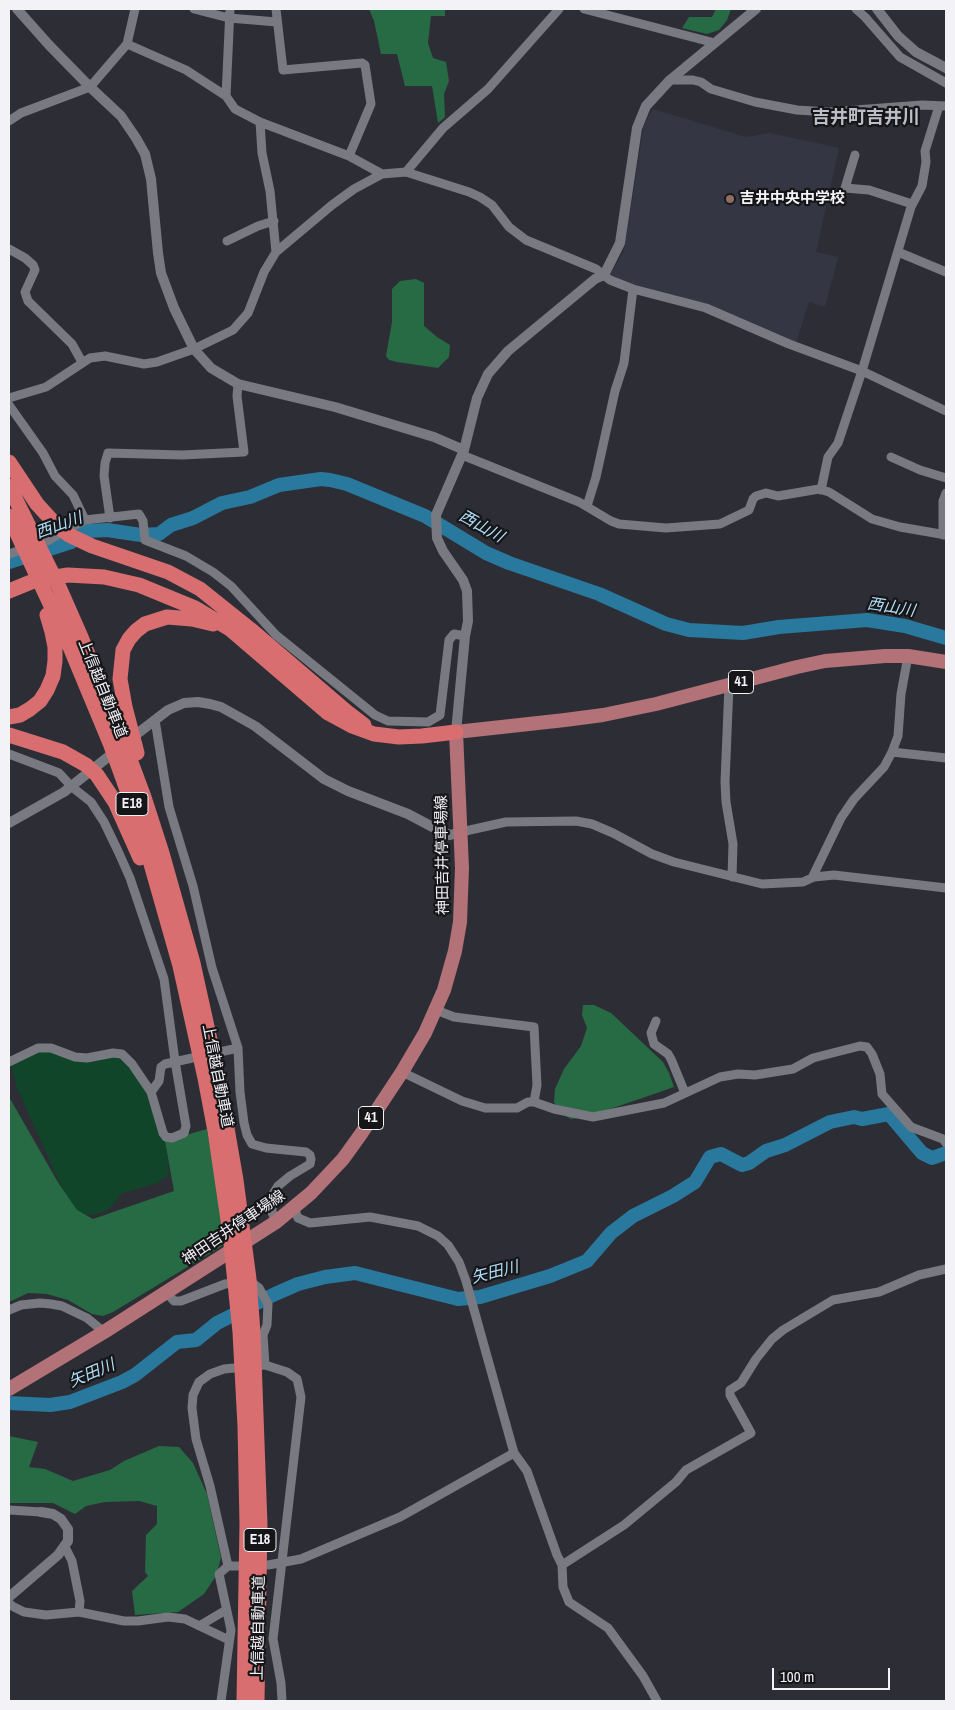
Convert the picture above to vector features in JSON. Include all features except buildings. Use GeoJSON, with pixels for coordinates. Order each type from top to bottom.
{"type":"FeatureCollection","features":[{"type":"Feature","properties":{"kind":"highway"},"geometry":{"type":"LineString","coordinates":[[9,462],[48,519],[69,535],[92,546],[185,580],[215,600],[347,712],[368,727],[388,736]]}},
{"type":"Feature","properties":{"kind":"highway","name":"上信越自動車道"},"geometry":{"type":"LineString","coordinates":[[9,486],[19,534]]}},
{"type":"Feature","properties":{"kind":"highway","name":"上信越自動車道"},"geometry":{"type":"LineString","coordinates":[[9,516],[101,686],[144,797],[165,862],[193,963],[218,1076],[235,1171],[237,1231]]}},
{"type":"Feature","properties":{"kind":"highway"},"geometry":{"type":"LineString","coordinates":[[9,580],[55,566],[89,565],[105,567],[160,582],[234,616]]}},
{"type":"Feature","properties":{"kind":"highway"},"geometry":{"type":"LineString","coordinates":[[9,591],[36,580],[68,575],[86,575],[121,580],[158,591],[195,608],[245,641],[328,713],[352,726],[374,734],[388,736],[410,737],[456,732]]}},
{"type":"Feature","properties":{"kind":"highway"},"geometry":{"type":"LineString","coordinates":[[9,717],[20,715],[40,701],[53,676],[55,661],[48,591]]}},
{"type":"Feature","properties":{"kind":"highway","name":"上信越自動車道"},"geometry":{"type":"LineString","coordinates":[[48,591],[131,801],[165,911],[194,1024],[237,1231],[253,1323],[249,1379],[244,1701]]}},
{"type":"Feature","properties":{"kind":"highway"},"geometry":{"type":"LineString","coordinates":[[193,963],[184,916],[125,707],[120,679],[120,664],[123,650],[136,631],[145,624],[167,617],[206,622],[218,626],[245,641]]}},
{"type":"Feature","properties":{"kind":"highway"},"geometry":{"type":"LineString","coordinates":[[9,735],[48,746],[75,757],[97,775],[106,786],[125,821],[141,861],[160,913],[194,1024]]}},
{"type":"Feature","properties":{"kind":"highway","name":"上信越自動車道"},"geometry":{"type":"LineString","coordinates":[[249,1379],[260,1525],[257,1701]]}},
{"type":"Feature","properties":{"kind":"main road","name":"41"},"geometry":{"type":"LineString","coordinates":[[456,732],[602,715],[656,704],[825,661],[863,656],[908,656],[946,662]]}},
{"type":"Feature","properties":{"kind":"main road","name":"神田吉井停車場線"},"geometry":{"type":"LineString","coordinates":[[9,1389],[104,1332],[276,1222],[311,1193],[343,1159],[402,1072],[436,1010],[450,972],[460,922],[462,894],[456,732]]}},
{"type":"Feature","properties":{"kind":"street"},"geometry":{"type":"LineString","coordinates":[[17,9],[90,87],[121,116],[136,138],[144,154],[151,179],[161,273],[174,308],[194,349],[211,368],[238,384],[334,407],[434,437],[463,453],[587,506],[610,522],[620,524],[666,528],[720,524],[749,510],[756,496],[766,493],[778,496],[821,490],[829,492],[872,519],[900,527],[945,535],[944,501],[946,493]]}},
{"type":"Feature","properties":{"kind":"street"},"geometry":{"type":"LineString","coordinates":[[9,121],[21,113],[90,87],[127,44],[135,9]]}},
{"type":"Feature","properties":{"kind":"street"},"geometry":{"type":"LineString","coordinates":[[194,9],[230,13],[277,22]]}},
{"type":"Feature","properties":{"kind":"street"},"geometry":{"type":"LineString","coordinates":[[276,9],[283,70],[365,64],[371,104],[349,156]]}},
{"type":"Feature","properties":{"kind":"street"},"geometry":{"type":"LineString","coordinates":[[406,172],[443,128],[488,89],[559,9]]}},
{"type":"Feature","properties":{"kind":"street"},"geometry":{"type":"LineString","coordinates":[[584,9],[715,43]]}},
{"type":"Feature","properties":{"kind":"street"},"geometry":{"type":"LineString","coordinates":[[456,732],[468,621],[467,591],[463,580],[443,551],[437,538],[436,515],[463,453],[484,381],[495,365],[516,344],[596,279],[604,275],[615,255],[623,229],[636,139],[646,106],[670,80],[756,9]]}},
{"type":"Feature","properties":{"kind":"street"},"geometry":{"type":"LineString","coordinates":[[856,9],[871,23],[900,57],[946,83]]}},
{"type":"Feature","properties":{"kind":"street"},"geometry":{"type":"LineString","coordinates":[[877,9],[898,36],[916,52],[946,68]]}},
{"type":"Feature","properties":{"kind":"street"},"geometry":{"type":"LineString","coordinates":[[226,96],[230,13]]}},
{"type":"Feature","properties":{"kind":"street"},"geometry":{"type":"LineString","coordinates":[[127,44],[186,70],[226,96],[235,108],[260,122],[349,156],[382,174]]}},
{"type":"Feature","properties":{"kind":"street"},"geometry":{"type":"LineString","coordinates":[[670,80],[693,80],[701,82],[711,89],[755,102],[797,110],[829,112],[922,105],[943,106],[926,151],[922,186],[912,204],[862,371],[838,443],[828,457],[821,490]]}},
{"type":"Feature","properties":{"kind":"street"},"geometry":{"type":"LineString","coordinates":[[260,122],[262,153],[270,191],[276,252]]}},
{"type":"Feature","properties":{"kind":"street"},"geometry":{"type":"LineString","coordinates":[[855,155],[845,188],[869,190],[912,204]]}},
{"type":"Feature","properties":{"kind":"street"},"geometry":{"type":"LineString","coordinates":[[9,398],[46,387],[82,362],[96,356],[144,364],[156,362],[194,349],[233,330],[242,322],[251,308],[264,272],[276,252],[354,189],[382,174],[406,172],[480,197],[492,206],[516,233],[526,240],[596,269],[633,289],[706,308],[789,344],[862,371],[946,411]]}},
{"type":"Feature","properties":{"kind":"street"},"geometry":{"type":"LineString","coordinates":[[227,241],[258,226],[274,221]]}},
{"type":"Feature","properties":{"kind":"street"},"geometry":{"type":"LineString","coordinates":[[9,249],[25,258],[33,265],[35,270],[25,292],[28,301],[72,344],[82,362]]}},
{"type":"Feature","properties":{"kind":"street"},"geometry":{"type":"LineString","coordinates":[[898,252],[946,272]]}},
{"type":"Feature","properties":{"kind":"street"},"geometry":{"type":"LineString","coordinates":[[587,506],[596,477],[615,391],[624,363],[633,289]]}},
{"type":"Feature","properties":{"kind":"street"},"geometry":{"type":"LineString","coordinates":[[110,518],[104,476],[108,453],[182,455],[244,452],[237,396],[238,384]]}},
{"type":"Feature","properties":{"kind":"street"},"geometry":{"type":"LineString","coordinates":[[9,405],[43,453],[55,476],[73,495],[86,520]]}},
{"type":"Feature","properties":{"kind":"street"},"geometry":{"type":"LineString","coordinates":[[891,457],[920,470],[946,478]]}},
{"type":"Feature","properties":{"kind":"street"},"geometry":{"type":"LineString","coordinates":[[9,554],[47,541],[86,520],[139,514],[143,520],[145,540],[186,556],[232,586],[276,635],[375,715],[388,721],[428,722],[440,715],[449,640],[454,634],[465,636]]}},
{"type":"Feature","properties":{"kind":"street"},"geometry":{"type":"LineString","coordinates":[[812,878],[841,818],[854,799],[884,766],[892,752],[898,736],[901,694],[908,656]]}},
{"type":"Feature","properties":{"kind":"street"},"geometry":{"type":"LineString","coordinates":[[729,685],[724,782],[733,844],[732,877]]}},
{"type":"Feature","properties":{"kind":"street"},"geometry":{"type":"LineString","coordinates":[[9,823],[72,787],[168,710],[184,704],[198,702],[221,707],[255,726],[324,779],[348,791],[408,814],[450,835],[506,822],[576,821],[592,824],[652,854],[674,862],[762,884],[803,882],[812,878],[834,876],[946,888]]}},
{"type":"Feature","properties":{"kind":"street"},"geometry":{"type":"LineString","coordinates":[[155,720],[169,807],[193,886],[212,968],[235,1049],[244,1122],[252,1144],[266,1148],[306,1152],[310,1154],[312,1159],[310,1164],[278,1186],[272,1205],[273,1216],[276,1222]]}},
{"type":"Feature","properties":{"kind":"street"},"geometry":{"type":"LineString","coordinates":[[892,752],[946,758]]}},
{"type":"Feature","properties":{"kind":"street"},"geometry":{"type":"LineString","coordinates":[[9,754],[59,773],[72,787],[91,802],[104,822],[130,878],[164,979],[178,1060],[186,1126],[184,1133],[172,1138],[166,1137],[162,1133],[151,1092],[132,1064],[122,1054],[113,1053],[87,1058],[75,1057],[51,1048],[38,1048],[9,1062]]}},
{"type":"Feature","properties":{"kind":"street"},"geometry":{"type":"LineString","coordinates":[[436,1010],[454,1017],[534,1027],[537,1085],[534,1102]]}},
{"type":"Feature","properties":{"kind":"street"},"geometry":{"type":"LineString","coordinates":[[656,1021],[651,1034],[654,1044],[668,1054],[685,1092]]}},
{"type":"Feature","properties":{"kind":"street"},"geometry":{"type":"LineString","coordinates":[[402,1072],[462,1101],[485,1108],[518,1108],[528,1102],[534,1102],[554,1109],[593,1117],[664,1103],[720,1077],[738,1074],[749,1076],[793,1069],[813,1058],[860,1046],[867,1047],[872,1054],[880,1074],[882,1094],[911,1128],[943,1139],[946,1143]]}},
{"type":"Feature","properties":{"kind":"street"},"geometry":{"type":"LineString","coordinates":[[151,1092],[159,1081],[161,1068],[165,1064],[235,1049]]}},
{"type":"Feature","properties":{"kind":"street"},"geometry":{"type":"LineString","coordinates":[[294,1208],[298,1218],[310,1223],[370,1217],[418,1226],[438,1236],[448,1246],[459,1262],[466,1280],[514,1453],[527,1471],[562,1565],[563,1587],[569,1602],[608,1628],[644,1676],[657,1701]]}},
{"type":"Feature","properties":{"kind":"street"},"geometry":{"type":"LineString","coordinates":[[562,1565],[624,1525],[676,1482],[686,1470],[751,1433],[730,1396],[730,1390],[741,1383],[756,1359],[772,1339],[783,1330],[834,1300],[879,1292],[920,1275],[946,1269]]}},
{"type":"Feature","properties":{"kind":"street"},"geometry":{"type":"LineString","coordinates":[[166,1292],[174,1301],[181,1301],[225,1284],[247,1281],[254,1284],[259,1288],[268,1304],[267,1325],[263,1335],[265,1365]]}},
{"type":"Feature","properties":{"kind":"street"},"geometry":{"type":"LineString","coordinates":[[9,1310],[21,1305],[40,1303],[62,1306],[87,1318],[104,1332]]}},
{"type":"Feature","properties":{"kind":"street"},"geometry":{"type":"LineString","coordinates":[[228,1566],[210,1486],[196,1439],[192,1408],[193,1396],[199,1382],[210,1374],[224,1369],[265,1365],[287,1372],[296,1379],[301,1396],[274,1639],[282,1701]]}},
{"type":"Feature","properties":{"kind":"street"},"geometry":{"type":"LineString","coordinates":[[268,1565],[301,1559],[400,1518],[514,1453]]}},
{"type":"Feature","properties":{"kind":"street"},"geometry":{"type":"LineString","coordinates":[[9,1510],[53,1514],[62,1520],[68,1528],[68,1542],[65,1547],[9,1597]]}},
{"type":"Feature","properties":{"kind":"street"},"geometry":{"type":"LineString","coordinates":[[65,1547],[72,1561],[80,1601],[79,1612]]}},
{"type":"Feature","properties":{"kind":"street"},"geometry":{"type":"LineString","coordinates":[[221,1701],[231,1630],[219,1574],[228,1566],[238,1566]]}},
{"type":"Feature","properties":{"kind":"street"},"geometry":{"type":"LineString","coordinates":[[9,1603],[24,1612],[46,1615],[79,1612],[124,1622],[138,1622],[168,1617],[185,1619],[229,1640]]}},
{"type":"Feature","properties":{"kind":"street"},"geometry":{"type":"LineString","coordinates":[[199,1626],[226,1610]]}},
{"type":"Feature","properties":{"kind":"shaded area","name":"吉井中央中学校"},"geometry":{"type":"Polygon","coordinates":[[[653,109],[746,137],[770,133],[839,148],[816,252],[838,257],[825,307],[809,302],[796,343],[612,277],[611,273],[624,251],[644,125],[653,109]]]}},
{"type":"Feature","properties":{"kind":"green space"},"geometry":{"type":"Polygon","coordinates":[[[369,9],[445,9],[445,16],[431,16],[428,43],[433,58],[446,62],[449,81],[444,94],[445,117],[438,123],[432,86],[405,86],[397,54],[381,54],[374,21],[369,9]]]}},
{"type":"Feature","properties":{"kind":"green space"},"geometry":{"type":"Polygon","coordinates":[[[716,9],[731,9],[727,20],[719,30],[707,34],[682,28],[689,17],[712,17],[716,9]]]}},
{"type":"Feature","properties":{"kind":"green space"},"geometry":{"type":"Polygon","coordinates":[[[416,279],[424,283],[424,326],[450,345],[449,357],[438,368],[397,362],[389,360],[386,356],[392,322],[392,289],[400,281],[416,279]]]}},
{"type":"Feature","properties":{"kind":"green space"},"geometry":{"type":"Polygon","coordinates":[[[583,1005],[594,1005],[611,1013],[663,1062],[674,1087],[587,1117],[571,1119],[560,1113],[554,1102],[555,1089],[564,1069],[581,1046],[587,1028],[582,1015],[583,1005]]]}},
{"type":"Feature","properties":{"kind":"green space"},"geometry":{"type":"Polygon","coordinates":[[[39,1050],[50,1050],[74,1059],[121,1057],[149,1092],[165,1138],[169,1175],[157,1183],[120,1194],[115,1203],[106,1211],[92,1215],[78,1213],[68,1201],[17,1088],[10,1064],[39,1050]]]}},
{"type":"Feature","properties":{"kind":"green space"},"geometry":{"type":"Polygon","coordinates":[[[9,1097],[59,1184],[77,1210],[93,1219],[174,1191],[165,1141],[207,1129],[227,1243],[113,1312],[103,1316],[92,1314],[68,1300],[47,1294],[28,1293],[9,1302],[9,1097]]]}},
{"type":"Feature","properties":{"kind":"green space"},"geometry":{"type":"Polygon","coordinates":[[[9,1436],[38,1442],[29,1467],[45,1469],[73,1481],[110,1470],[124,1461],[159,1446],[179,1447],[193,1463],[207,1494],[221,1558],[216,1576],[204,1594],[178,1612],[135,1615],[132,1591],[148,1576],[145,1572],[146,1535],[157,1524],[157,1506],[139,1501],[105,1502],[86,1506],[75,1514],[53,1503],[9,1503],[9,1436]]]}},
{"type":"Feature","properties":{"kind":"waterway","name":"西山川"},"geometry":{"type":"LineString","coordinates":[[9,562],[71,542],[88,531],[107,530],[141,535],[159,534],[171,525],[193,518],[222,503],[250,497],[279,485],[321,479],[347,484],[425,516],[486,553],[509,563],[599,594],[666,624],[689,630],[743,633],[779,627],[867,620],[905,626],[946,638]]}},
{"type":"Feature","properties":{"kind":"waterway","name":"矢田川"},"geometry":{"type":"LineString","coordinates":[[9,1403],[50,1405],[70,1402],[122,1382],[135,1375],[177,1342],[196,1340],[217,1323],[275,1294],[298,1284],[325,1277],[355,1273],[458,1299],[480,1297],[550,1276],[587,1261],[611,1233],[633,1216],[673,1196],[695,1182],[710,1157],[721,1154],[742,1165],[749,1163],[766,1151],[785,1145],[830,1122],[854,1117],[862,1119],[889,1114],[922,1153],[932,1158],[946,1153]]}},
{"type":"Feature","properties":{"kind":"place","name":"吉井中央中学校"},"geometry":{"type":"Point","coordinates":[730,199]}},
{"type":"Feature","properties":{"kind":"district","name":"吉井町吉井川"},"geometry":{"type":"Point","coordinates":[866,118]}}]}
